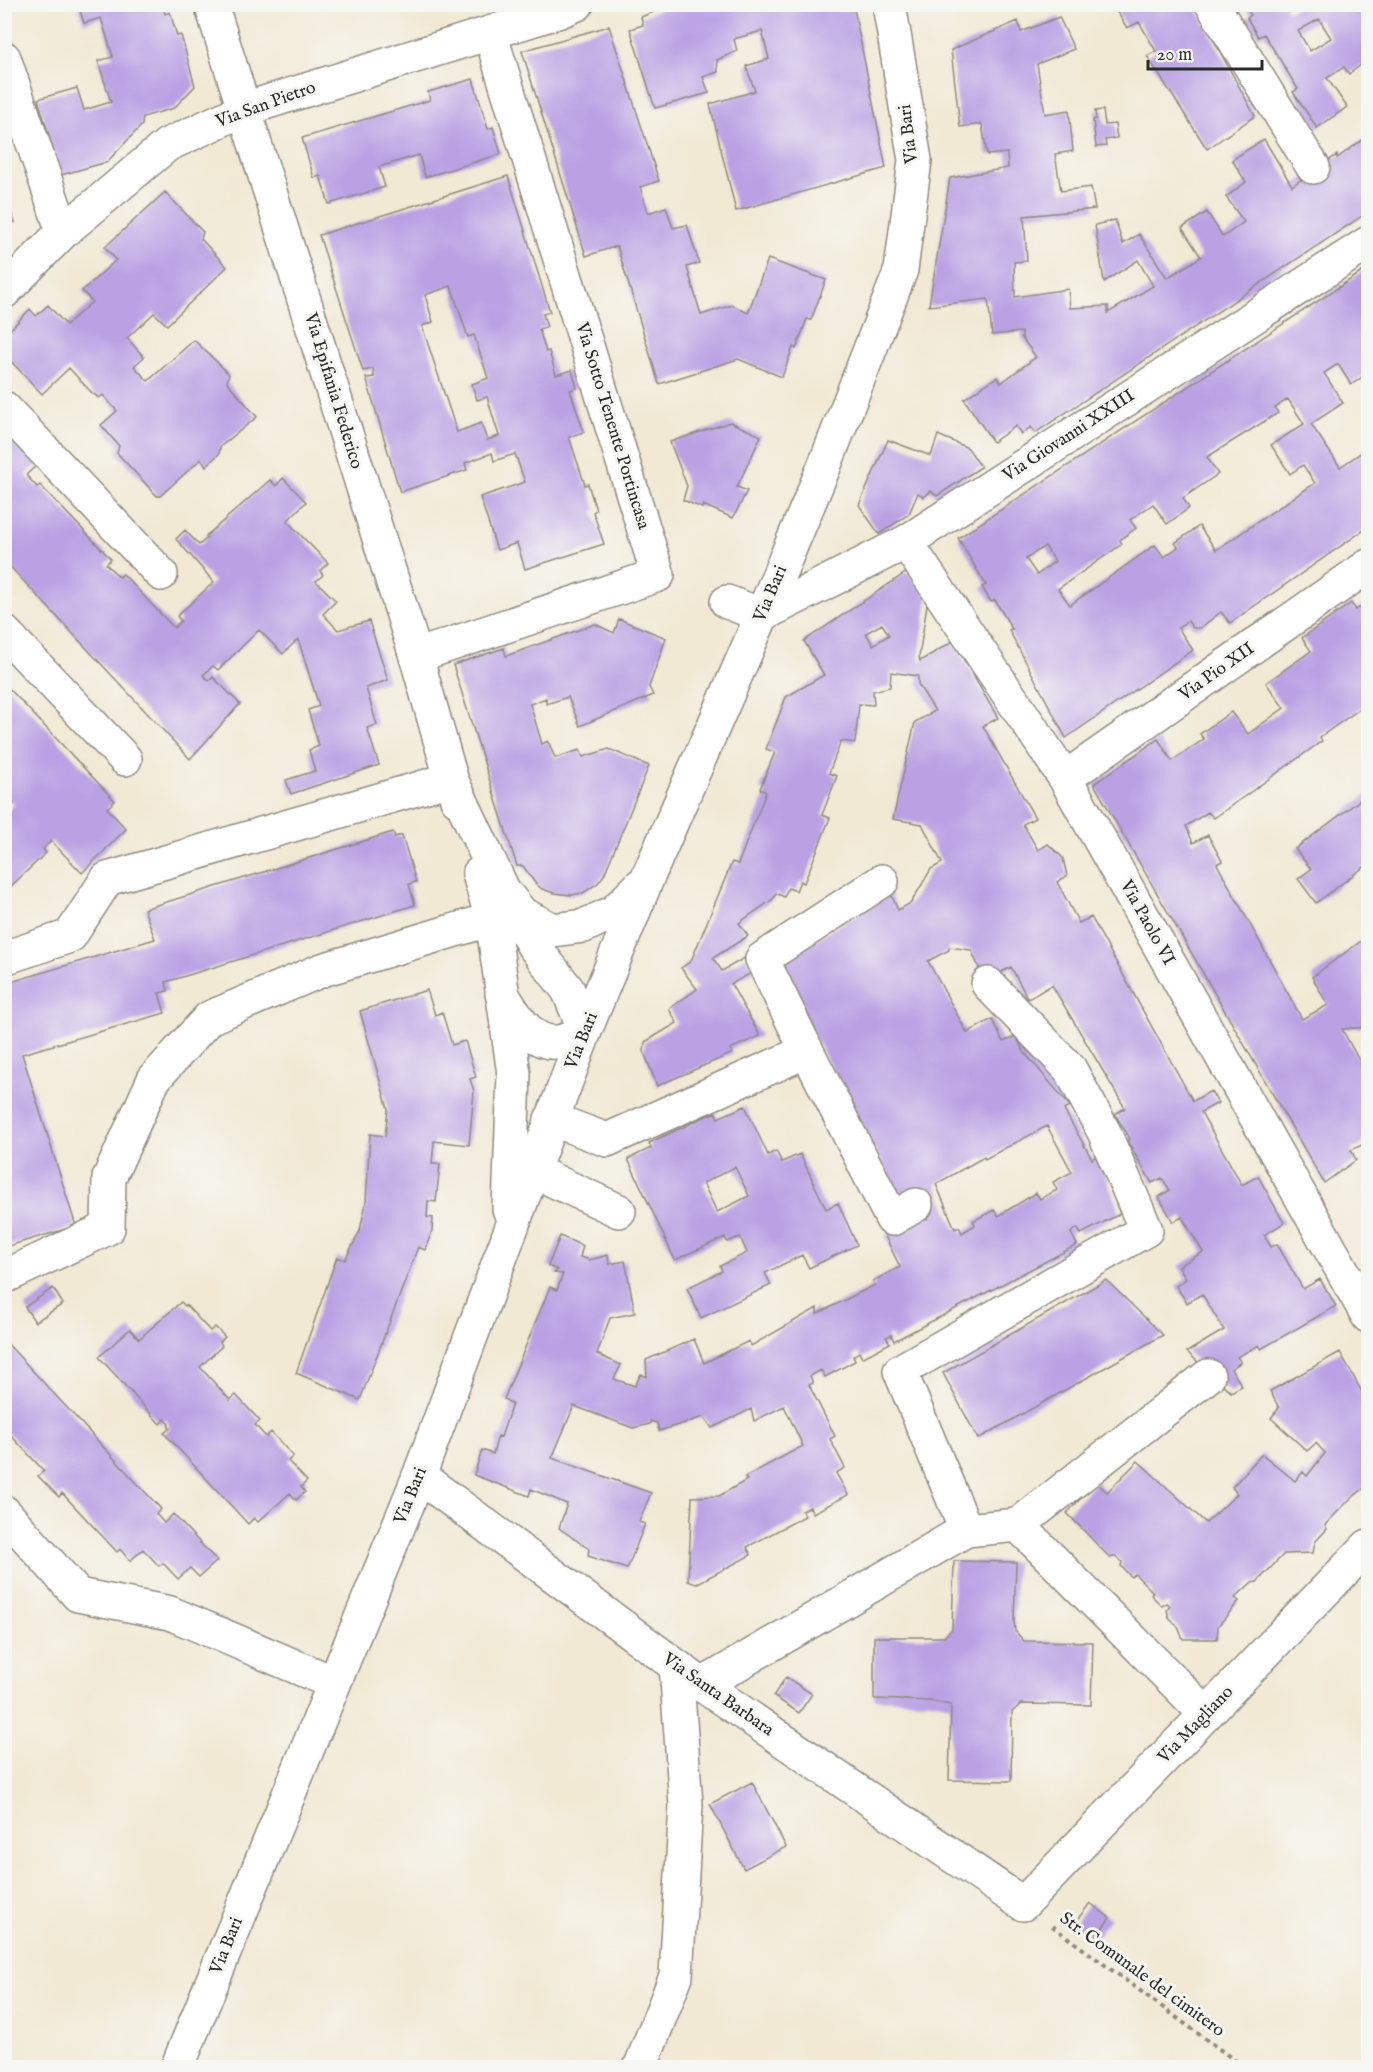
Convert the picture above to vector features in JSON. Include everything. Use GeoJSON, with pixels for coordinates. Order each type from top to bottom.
{"type":"FeatureCollection","features":[{"type":"Feature","properties":{"kind":"street","name":"Via Epifania Federico"},"geometry":{"type":"LineString","coordinates":[[211,4],[416,656],[451,779],[498,905],[502,994],[513,1074],[507,1241]]}},
{"type":"Feature","properties":{"kind":"street","name":"Via Bari"},"geometry":{"type":"LineString","coordinates":[[177,2067],[419,1476],[585,1031],[647,879],[824,467],[901,270],[915,160],[889,4]]}},
{"type":"Feature","properties":{"kind":"street"},"geometry":{"type":"LineString","coordinates":[[1212,4],[1314,166]]}},
{"type":"Feature","properties":{"kind":"street","name":"Via San Pietro"},"geometry":{"type":"LineString","coordinates":[[4,292],[63,232],[167,145],[244,109],[490,33],[565,7]]}},
{"type":"Feature","properties":{"kind":"street","name":"Via Sotto Tenente Portincasa"},"geometry":{"type":"LineString","coordinates":[[416,656],[658,575],[490,33]]}},
{"type":"Feature","properties":{"kind":"street"},"geometry":{"type":"LineString","coordinates":[[4,58],[63,232]]}},
{"type":"Feature","properties":{"kind":"street","name":"Via Giovanni XXIII"},"geometry":{"type":"LineString","coordinates":[[762,615],[906,542],[1368,243]]}},
{"type":"Feature","properties":{"kind":"street"},"geometry":{"type":"LineString","coordinates":[[4,408],[161,574]]}},
{"type":"Feature","properties":{"kind":"street","name":"Via Paolo VI"},"geometry":{"type":"LineString","coordinates":[[906,542],[1065,778],[1368,1316]]}},
{"type":"Feature","properties":{"kind":"street","name":"Via Pio XII"},"geometry":{"type":"LineString","coordinates":[[1065,778],[1368,566]]}},
{"type":"Feature","properties":{"kind":"street"},"geometry":{"type":"LineString","coordinates":[[728,602],[762,615]]}},
{"type":"Feature","properties":{"kind":"street"},"geometry":{"type":"LineString","coordinates":[[4,632],[125,759]]}},
{"type":"Feature","properties":{"kind":"street"},"geometry":{"type":"LineString","coordinates":[[4,958],[70,936],[107,879],[451,779]]}},
{"type":"Feature","properties":{"kind":"street"},"geometry":{"type":"LineString","coordinates":[[4,1277],[108,1228],[109,1178],[154,1079],[209,1018],[322,970],[498,905],[553,930],[584,926],[614,912],[647,879]]}},
{"type":"Feature","properties":{"kind":"street"},"geometry":{"type":"LineString","coordinates":[[882,881],[762,959],[892,1219],[916,1205]]}},
{"type":"Feature","properties":{"kind":"street"},"geometry":{"type":"LineString","coordinates":[[498,905],[568,990],[585,1031],[562,1041],[547,1042],[525,1030],[502,994]]}},
{"type":"Feature","properties":{"kind":"street"},"geometry":{"type":"LineString","coordinates":[[966,1530],[900,1371],[1146,1230],[1104,1132],[1070,1069],[988,984]]}},
{"type":"Feature","properties":{"kind":"street"},"geometry":{"type":"LineString","coordinates":[[551,1119],[607,1140],[807,1051]]}},
{"type":"Feature","properties":{"kind":"street"},"geometry":{"type":"LineString","coordinates":[[533,1171],[619,1211]]}},
{"type":"Feature","properties":{"kind":"street"},"geometry":{"type":"LineString","coordinates":[[702,1685],[966,1530],[1018,1525],[1208,1376]]}},
{"type":"Feature","properties":{"kind":"street","name":"Via Santa Barbara"},"geometry":{"type":"LineString","coordinates":[[419,1476],[702,1685],[1023,1904]]}},
{"type":"Feature","properties":{"kind":"street"},"geometry":{"type":"LineString","coordinates":[[4,1512],[78,1595],[170,1613],[334,1683]]}},
{"type":"Feature","properties":{"kind":"street"},"geometry":{"type":"LineString","coordinates":[[1018,1525],[1206,1714]]}},
{"type":"Feature","properties":{"kind":"street","name":"Via Magliano"},"geometry":{"type":"LineString","coordinates":[[1023,1904],[1368,1546]]}},
{"type":"Feature","properties":{"kind":"street"},"geometry":{"type":"LineString","coordinates":[[640,2067],[676,1976],[686,1805],[676,1666]]}},
{"type":"Feature","properties":{"kind":"path","name":"Str. Comunale del cimitero"},"geometry":{"type":"LineString","coordinates":[[1023,1904],[1245,2067]]}},
{"type":"Feature","properties":{"kind":"building"},"geometry":{"type":"Polygon","coordinates":[[[163,4],[165,14],[170,12],[177,36],[181,35],[195,86],[174,108],[143,117],[142,125],[107,162],[61,175],[38,99],[77,88],[84,110],[111,102],[98,61],[113,57],[101,18],[84,23],[78,5],[163,4]]]}},
{"type":"Feature","properties":{"kind":"building"},"geometry":{"type":"Polygon","coordinates":[[[673,4],[853,4],[886,168],[736,211],[710,104],[755,91],[746,66],[769,59],[762,31],[734,39],[737,51],[717,60],[718,72],[703,77],[709,93],[655,108],[630,29],[643,25],[641,17],[673,4]]]}},
{"type":"Feature","properties":{"kind":"building"},"geometry":{"type":"Polygon","coordinates":[[[1112,4],[1194,4],[1255,116],[1207,149],[1147,56],[1156,51],[1139,22],[1127,28],[1112,4]]]}},
{"type":"Feature","properties":{"kind":"building"},"geometry":{"type":"Polygon","coordinates":[[[1243,4],[1283,4],[1288,12],[1300,4],[1368,4],[1368,69],[1366,71],[1361,65],[1349,74],[1344,67],[1327,78],[1347,107],[1317,128],[1293,92],[1298,89],[1264,34],[1258,37],[1247,18],[1251,15],[1243,4]],[[1319,19],[1298,31],[1310,51],[1331,38],[1319,19]]]}},
{"type":"Feature","properties":{"kind":"building"},"geometry":{"type":"Polygon","coordinates":[[[1059,17],[1074,49],[1037,64],[1045,114],[1069,110],[1073,151],[1055,154],[1061,191],[1091,187],[1095,209],[1024,216],[1027,261],[1014,262],[1015,297],[1068,289],[1070,308],[1108,306],[1108,313],[1153,286],[1138,260],[1104,282],[1095,225],[1115,220],[1123,244],[1139,234],[1167,278],[1201,257],[1182,228],[1207,212],[1223,237],[1244,222],[1226,197],[1246,182],[1232,160],[1264,139],[1292,186],[1368,136],[1368,212],[1035,433],[1031,427],[1021,434],[1016,426],[993,442],[964,399],[997,377],[1001,383],[1036,357],[1022,338],[1022,332],[992,335],[988,299],[929,306],[950,178],[1008,168],[1007,153],[987,155],[982,124],[960,127],[951,50],[1018,21],[1021,32],[1059,17]]]}},
{"type":"Feature","properties":{"kind":"building"},"geometry":{"type":"Polygon","coordinates":[[[609,26],[659,181],[640,187],[648,213],[666,207],[673,228],[687,225],[699,263],[687,267],[701,315],[732,305],[748,313],[768,259],[826,280],[811,320],[807,319],[782,377],[738,359],[659,384],[617,246],[586,256],[522,51],[609,26]]]}},
{"type":"Feature","properties":{"kind":"building"},"geometry":{"type":"Polygon","coordinates":[[[473,79],[488,129],[493,127],[501,154],[425,177],[419,155],[379,167],[385,187],[329,204],[320,176],[314,178],[302,138],[430,100],[428,92],[473,79]]]}},
{"type":"Feature","properties":{"kind":"building"},"geometry":{"type":"Polygon","coordinates":[[[1103,110],[1105,125],[1115,124],[1117,138],[1105,140],[1106,146],[1096,147],[1093,120],[1096,119],[1095,111],[1103,110]]]}},
{"type":"Feature","properties":{"kind":"building"},"geometry":{"type":"Polygon","coordinates":[[[508,176],[550,312],[543,314],[547,327],[539,329],[546,352],[549,351],[556,375],[572,370],[577,388],[570,390],[584,432],[569,437],[585,485],[588,484],[596,510],[593,512],[604,544],[525,569],[517,543],[497,550],[480,497],[525,482],[515,454],[494,461],[492,453],[465,463],[467,470],[400,492],[366,378],[374,377],[373,369],[363,371],[319,235],[508,176]],[[451,286],[425,295],[433,322],[422,326],[457,432],[481,423],[487,440],[499,436],[487,397],[477,400],[472,384],[488,378],[474,335],[468,337],[451,286]]]}},
{"type":"Feature","properties":{"kind":"building"},"geometry":{"type":"Polygon","coordinates":[[[165,192],[203,232],[201,239],[227,267],[167,325],[154,313],[127,338],[144,357],[134,366],[148,381],[194,340],[229,374],[227,382],[257,417],[220,447],[219,454],[206,466],[201,459],[160,496],[157,496],[117,453],[119,446],[101,425],[117,411],[103,395],[99,398],[91,392],[69,368],[42,394],[4,354],[4,336],[30,309],[36,316],[48,305],[66,325],[92,302],[82,291],[116,260],[105,247],[165,192]]]}},
{"type":"Feature","properties":{"kind":"building"},"geometry":{"type":"Polygon","coordinates":[[[4,196],[15,222],[4,227],[4,196]]]}},
{"type":"Feature","properties":{"kind":"building"},"geometry":{"type":"Polygon","coordinates":[[[1368,268],[1368,373],[1351,385],[1338,364],[1324,373],[1343,403],[1311,424],[1340,467],[1368,448],[1368,527],[1230,623],[1221,612],[1200,628],[1193,628],[1188,621],[1178,628],[1193,650],[1066,738],[1009,630],[1012,629],[995,600],[991,602],[982,587],[986,585],[958,538],[1368,268]],[[1288,399],[1275,408],[1278,413],[1207,457],[1218,474],[1183,498],[1189,508],[1167,524],[1153,504],[1130,520],[1136,528],[1120,540],[1122,544],[1058,589],[1070,605],[1155,545],[1164,557],[1178,547],[1175,543],[1199,526],[1216,550],[1315,483],[1303,465],[1290,474],[1271,445],[1304,424],[1288,399]],[[1045,546],[1026,559],[1037,575],[1055,561],[1045,546]]]}},
{"type":"Feature","properties":{"kind":"building"},"geometry":{"type":"Polygon","coordinates":[[[730,422],[761,436],[737,487],[747,491],[733,518],[703,505],[702,508],[683,500],[687,486],[670,442],[730,422]]]}},
{"type":"Feature","properties":{"kind":"building"},"geometry":{"type":"Polygon","coordinates":[[[4,429],[38,464],[26,475],[37,487],[40,485],[111,559],[106,564],[119,577],[123,574],[174,628],[181,621],[177,616],[214,582],[176,539],[185,530],[199,545],[207,538],[206,536],[270,480],[276,486],[283,478],[306,502],[287,521],[328,563],[320,571],[323,575],[316,581],[336,601],[323,614],[338,630],[369,621],[388,680],[366,688],[377,725],[367,728],[379,765],[291,794],[286,780],[315,771],[309,750],[319,746],[308,710],[319,706],[298,639],[283,654],[259,630],[218,670],[213,666],[203,675],[209,681],[213,677],[240,704],[190,759],[4,560],[4,429]]]}},
{"type":"Feature","properties":{"kind":"building"},"geometry":{"type":"Polygon","coordinates":[[[938,435],[968,448],[981,467],[937,496],[931,491],[924,497],[918,493],[909,514],[879,534],[859,505],[888,440],[931,456],[938,435]]]}},
{"type":"Feature","properties":{"kind":"building"},"geometry":{"type":"Polygon","coordinates":[[[907,572],[928,598],[920,661],[953,641],[998,718],[983,726],[1035,818],[1023,824],[1038,850],[1048,844],[1063,858],[1067,876],[1057,882],[1079,923],[1091,917],[1193,1101],[1211,1091],[1218,1103],[1201,1112],[1242,1185],[1258,1176],[1284,1223],[1264,1235],[1271,1247],[1277,1244],[1303,1289],[1320,1279],[1336,1306],[1261,1349],[1259,1345],[1237,1357],[1241,1362],[1231,1369],[1242,1386],[1231,1392],[1187,1352],[1224,1330],[1202,1294],[1187,1303],[1176,1286],[1186,1279],[1179,1266],[1203,1252],[1182,1217],[1173,1222],[1159,1197],[1170,1190],[1162,1178],[1152,1183],[1127,1141],[1130,1139],[1115,1114],[1125,1108],[1052,985],[1028,999],[1011,967],[985,981],[971,950],[949,947],[949,950],[928,961],[967,1033],[992,1019],[1003,1042],[1016,1036],[1024,1052],[1070,1106],[1064,1110],[1092,1159],[1098,1155],[1120,1214],[1081,1234],[1077,1228],[1071,1233],[1077,1245],[894,1341],[891,1335],[886,1337],[890,1343],[862,1358],[859,1352],[853,1356],[855,1361],[825,1377],[821,1370],[810,1376],[813,1383],[809,1385],[835,1436],[830,1439],[845,1468],[836,1473],[848,1495],[813,1513],[810,1507],[802,1511],[805,1516],[747,1547],[751,1555],[696,1584],[688,1581],[692,1497],[719,1496],[747,1480],[745,1477],[803,1446],[784,1406],[754,1421],[751,1409],[712,1428],[704,1417],[659,1431],[657,1423],[650,1421],[650,1424],[633,1428],[574,1406],[552,1458],[651,1493],[639,1522],[645,1524],[627,1569],[588,1556],[589,1549],[559,1528],[567,1504],[531,1489],[529,1496],[474,1475],[482,1450],[493,1454],[498,1436],[501,1437],[512,1404],[504,1399],[550,1287],[557,1290],[563,1274],[554,1273],[558,1270],[548,1266],[560,1236],[583,1246],[580,1257],[590,1260],[608,1255],[609,1264],[625,1261],[635,1313],[610,1318],[597,1354],[621,1365],[614,1379],[635,1386],[641,1374],[647,1377],[646,1360],[694,1339],[704,1363],[749,1341],[751,1346],[817,1308],[817,1314],[875,1285],[873,1281],[900,1267],[885,1236],[928,1216],[916,1191],[901,1199],[776,964],[891,894],[898,910],[911,903],[931,869],[942,863],[922,824],[893,819],[915,722],[935,711],[918,684],[918,676],[891,672],[890,687],[873,691],[874,705],[859,704],[855,743],[841,741],[829,773],[837,776],[822,815],[830,818],[804,883],[800,881],[796,891],[788,888],[784,897],[776,893],[773,899],[739,923],[748,936],[713,958],[722,971],[746,957],[755,971],[731,984],[760,1036],[730,1049],[733,1053],[657,1086],[644,1052],[645,1042],[677,1023],[669,1009],[697,989],[681,968],[691,961],[732,862],[738,864],[766,792],[760,789],[775,752],[766,749],[786,697],[824,675],[804,641],[907,572]],[[882,624],[866,633],[873,645],[889,635],[882,624]],[[1047,1126],[936,1184],[955,1229],[959,1227],[962,1233],[975,1225],[973,1221],[994,1210],[998,1216],[1036,1193],[1040,1199],[1057,1190],[1053,1182],[1072,1172],[1047,1126]]]}},
{"type":"Feature","properties":{"kind":"building"},"geometry":{"type":"Polygon","coordinates":[[[1368,601],[1368,703],[1320,737],[1322,741],[1214,818],[1208,812],[1186,826],[1193,843],[1208,835],[1222,861],[1217,864],[1302,1019],[1328,1005],[1312,977],[1368,936],[1368,1027],[1342,1029],[1368,1077],[1368,1124],[1366,1126],[1368,1133],[1362,1145],[1351,1150],[1356,1160],[1324,1183],[1094,784],[1158,739],[1172,761],[1204,739],[1200,734],[1231,712],[1248,734],[1284,708],[1266,683],[1311,651],[1302,638],[1351,603],[1356,610],[1368,601]]]}},
{"type":"Feature","properties":{"kind":"building"},"geometry":{"type":"Polygon","coordinates":[[[619,619],[666,638],[649,687],[653,695],[580,726],[568,697],[546,704],[546,698],[530,704],[542,744],[548,741],[555,758],[580,750],[583,757],[609,749],[649,766],[604,875],[598,883],[583,893],[571,895],[554,893],[542,889],[523,866],[517,866],[453,665],[504,648],[506,656],[595,624],[614,633],[619,619]]]}},
{"type":"Feature","properties":{"kind":"building"},"geometry":{"type":"Polygon","coordinates":[[[4,683],[115,801],[107,808],[126,829],[82,873],[51,841],[43,849],[46,853],[8,889],[4,886],[4,811],[6,813],[14,804],[4,794],[4,683]]]}},
{"type":"Feature","properties":{"kind":"building"},"geometry":{"type":"Polygon","coordinates":[[[1368,794],[1368,872],[1364,867],[1316,903],[1298,879],[1311,869],[1295,849],[1368,794]]]}},
{"type":"Feature","properties":{"kind":"building"},"geometry":{"type":"Polygon","coordinates":[[[393,832],[395,837],[402,835],[416,882],[409,884],[415,905],[166,982],[168,991],[159,993],[165,1013],[22,1054],[76,1226],[5,1247],[4,984],[155,939],[144,909],[393,832]]]}},
{"type":"Feature","properties":{"kind":"building"},"geometry":{"type":"Polygon","coordinates":[[[427,990],[435,1015],[442,1012],[452,1045],[465,1041],[476,1077],[470,1079],[474,1091],[469,1145],[434,1141],[432,1164],[440,1164],[436,1202],[428,1201],[427,1217],[433,1218],[432,1231],[425,1250],[418,1247],[360,1400],[296,1373],[337,1257],[345,1260],[360,1231],[366,1202],[370,1134],[385,1136],[388,1109],[360,1011],[427,990]]]}},
{"type":"Feature","properties":{"kind":"building"},"geometry":{"type":"Polygon","coordinates":[[[745,1106],[768,1155],[776,1151],[782,1162],[800,1154],[826,1209],[838,1203],[857,1245],[809,1268],[802,1255],[765,1273],[771,1285],[701,1318],[687,1288],[722,1271],[720,1266],[747,1253],[740,1237],[727,1242],[725,1237],[675,1260],[628,1159],[651,1148],[649,1143],[715,1112],[718,1118],[745,1106]],[[735,1167],[703,1183],[717,1212],[749,1196],[735,1167]]]}},
{"type":"Feature","properties":{"kind":"building"},"geometry":{"type":"Polygon","coordinates":[[[1106,1280],[1163,1335],[978,1439],[943,1373],[1106,1280]]]}},
{"type":"Feature","properties":{"kind":"building"},"geometry":{"type":"Polygon","coordinates":[[[53,1288],[63,1304],[35,1322],[25,1307],[53,1288]]]}},
{"type":"Feature","properties":{"kind":"building"},"geometry":{"type":"Polygon","coordinates":[[[181,1302],[210,1331],[215,1327],[225,1337],[220,1342],[222,1346],[200,1367],[230,1400],[236,1395],[260,1421],[255,1425],[266,1437],[271,1432],[293,1456],[288,1461],[307,1481],[301,1487],[305,1492],[296,1500],[290,1493],[258,1522],[254,1518],[248,1524],[164,1433],[170,1428],[165,1419],[160,1424],[99,1357],[130,1329],[139,1339],[181,1302]]]}},
{"type":"Feature","properties":{"kind":"building"},"geometry":{"type":"Polygon","coordinates":[[[4,1340],[161,1509],[156,1514],[164,1523],[173,1514],[217,1561],[199,1577],[190,1568],[178,1579],[163,1563],[159,1566],[143,1549],[130,1561],[120,1549],[117,1552],[62,1493],[59,1497],[38,1476],[44,1471],[4,1428],[4,1340]]]}},
{"type":"Feature","properties":{"kind":"building"},"geometry":{"type":"Polygon","coordinates":[[[1340,1352],[1368,1403],[1368,1485],[1348,1501],[1325,1525],[1327,1529],[1315,1542],[1313,1553],[1284,1554],[1257,1582],[1251,1583],[1235,1598],[1239,1601],[1218,1626],[1217,1639],[1183,1639],[1178,1627],[1169,1618],[1167,1610],[1170,1606],[1167,1603],[1162,1606],[1151,1595],[1153,1592],[1135,1574],[1131,1577],[1116,1556],[1110,1558],[1067,1513],[1096,1482],[1107,1492],[1138,1461],[1206,1523],[1237,1494],[1232,1487],[1262,1454],[1295,1481],[1303,1472],[1307,1476],[1325,1453],[1316,1443],[1307,1451],[1271,1418],[1279,1408],[1270,1391],[1340,1352]]]}},
{"type":"Feature","properties":{"kind":"building"},"geometry":{"type":"Polygon","coordinates":[[[954,1561],[1016,1562],[1015,1631],[1024,1641],[1093,1642],[1091,1705],[1021,1704],[1012,1712],[1011,1781],[949,1780],[951,1705],[930,1701],[874,1699],[874,1637],[944,1637],[952,1629],[954,1561]]]}},
{"type":"Feature","properties":{"kind":"building"},"geometry":{"type":"Polygon","coordinates":[[[786,1677],[812,1694],[799,1713],[773,1696],[786,1677]]]}},
{"type":"Feature","properties":{"kind":"building"},"geometry":{"type":"Polygon","coordinates":[[[752,1782],[786,1847],[744,1869],[710,1804],[752,1782]]]}},
{"type":"Feature","properties":{"kind":"building"},"geometry":{"type":"Polygon","coordinates":[[[1090,1903],[1110,1918],[1095,1938],[1074,1924],[1090,1903]]]}}]}
